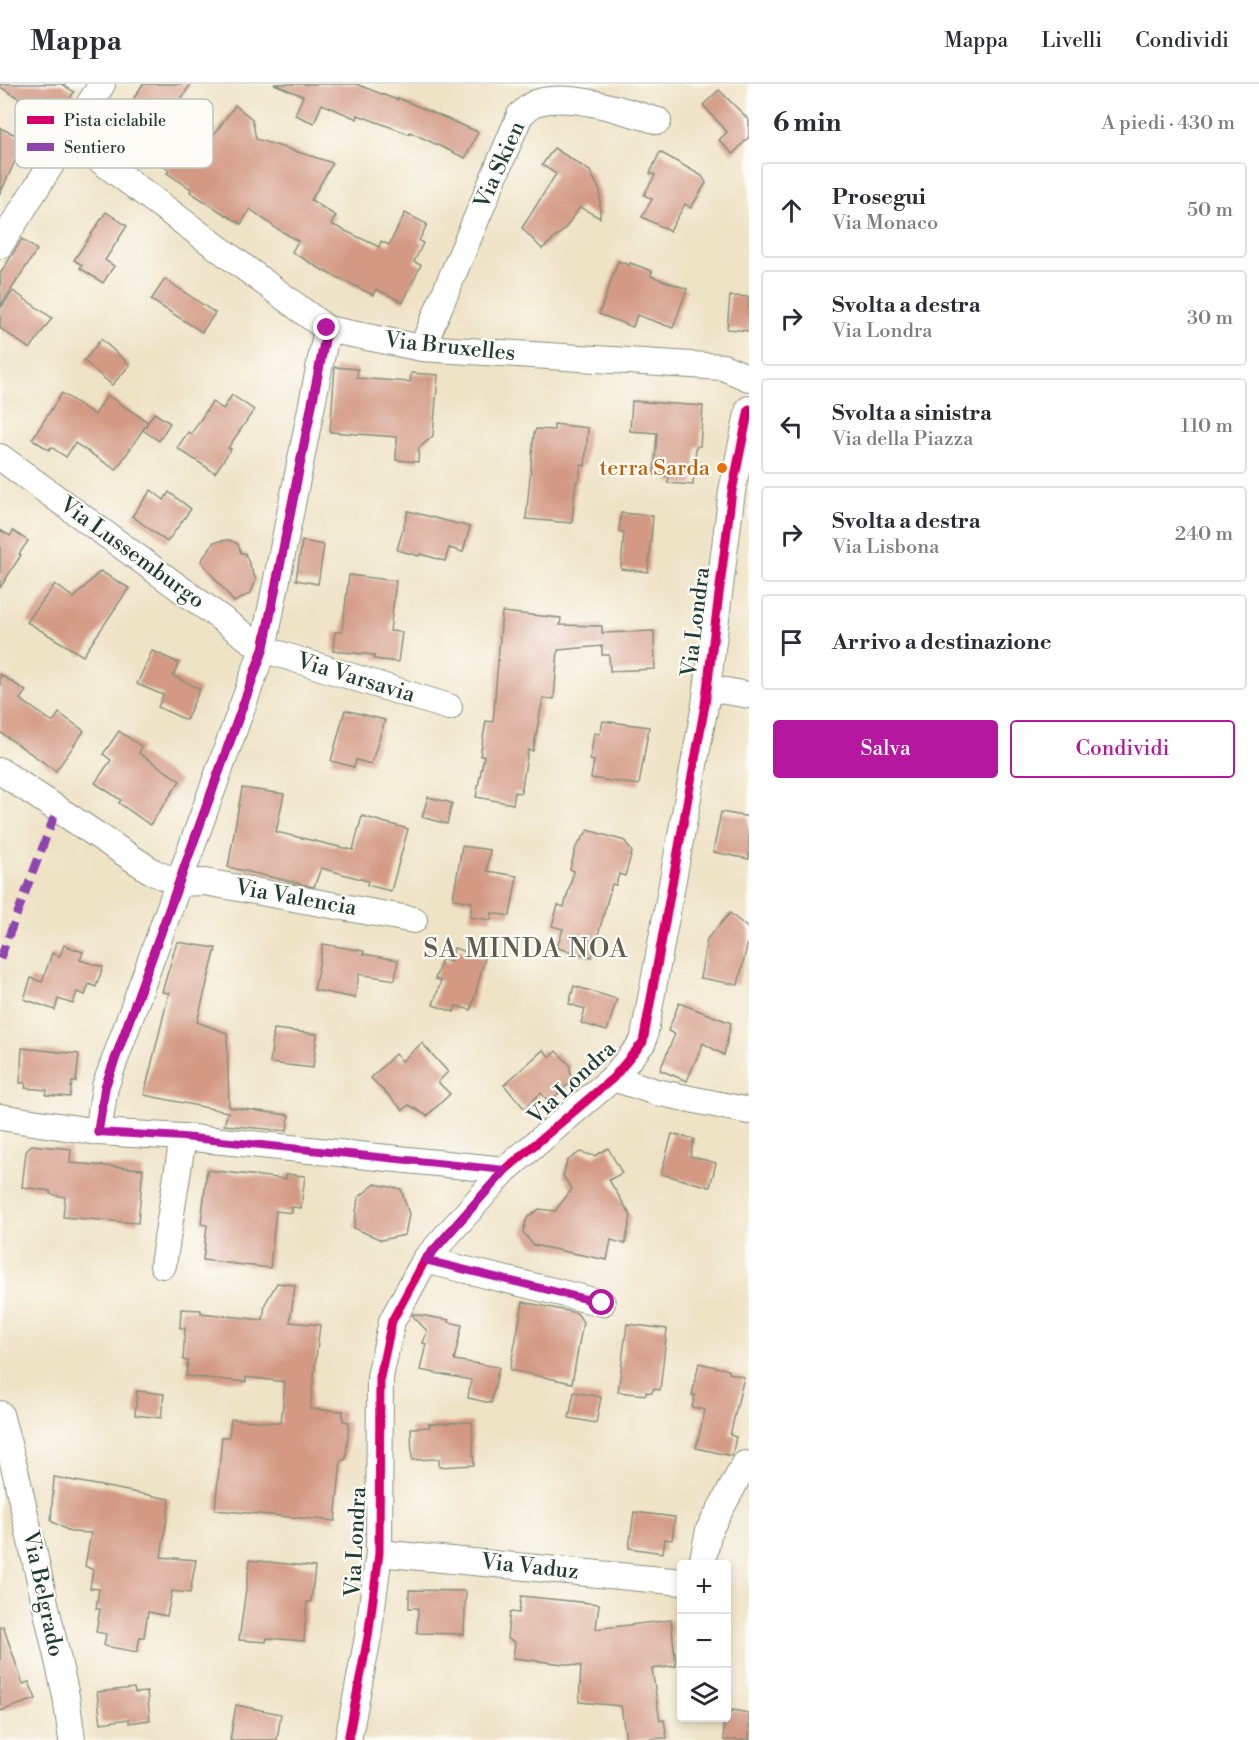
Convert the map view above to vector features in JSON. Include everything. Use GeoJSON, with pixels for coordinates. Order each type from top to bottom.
{"type":"FeatureCollection","features":[{"type":"Feature","properties":{"kind":"street"},"geometry":{"type":"LineString","coordinates":[[93,99],[102,84]]}},
{"type":"Feature","properties":{"kind":"street","name":"Via Skien"},"geometry":{"type":"LineString","coordinates":[[422,348],[520,115],[537,102],[563,100],[608,106],[658,121]]}},
{"type":"Feature","properties":{"kind":"street"},"geometry":{"type":"LineString","coordinates":[[0,245],[49,168]]}},
{"type":"Feature","properties":{"kind":"street","name":"Via Bruxelles"},"geometry":{"type":"LineString","coordinates":[[111,168],[327,328],[422,348],[723,367],[749,378]]}},
{"type":"Feature","properties":{"kind":"street"},"geometry":{"type":"LineString","coordinates":[[98,1132],[105,1087],[264,649],[327,328]]}},
{"type":"Feature","properties":{"kind":"street","name":"Via Londra"},"geometry":{"type":"LineString","coordinates":[[348,1740],[368,1637],[379,1553],[380,1377],[392,1321],[425,1260],[505,1170],[613,1078],[642,1042],[708,688],[732,491],[749,409]]}},
{"type":"Feature","properties":{"kind":"street","name":"Via Lussemburgo"},"geometry":{"type":"LineString","coordinates":[[0,457],[264,649]]}},
{"type":"Feature","properties":{"kind":"street","name":"Via Varsavia"},"geometry":{"type":"LineString","coordinates":[[264,649],[449,706]]}},
{"type":"Feature","properties":{"kind":"street"},"geometry":{"type":"LineString","coordinates":[[708,688],[749,695]]}},
{"type":"Feature","properties":{"kind":"street"},"geometry":{"type":"LineString","coordinates":[[0,771],[153,872],[178,883]]}},
{"type":"Feature","properties":{"kind":"street","name":"Via Valencia"},"geometry":{"type":"LineString","coordinates":[[178,883],[205,882],[414,920]]}},
{"type":"Feature","properties":{"kind":"street"},"geometry":{"type":"LineString","coordinates":[[613,1078],[656,1092],[749,1111]]}},
{"type":"Feature","properties":{"kind":"street"},"geometry":{"type":"LineString","coordinates":[[0,1117],[98,1132],[183,1137],[505,1170]]}},
{"type":"Feature","properties":{"kind":"street"},"geometry":{"type":"LineString","coordinates":[[163,1264],[183,1137]]}},
{"type":"Feature","properties":{"kind":"street"},"geometry":{"type":"LineString","coordinates":[[425,1260],[602,1303]]}},
{"type":"Feature","properties":{"kind":"street","name":"Via Belgrado"},"geometry":{"type":"LineString","coordinates":[[0,1414],[15,1470],[66,1696],[72,1740]]}},
{"type":"Feature","properties":{"kind":"street"},"geometry":{"type":"LineString","coordinates":[[703,1560],[709,1530],[745,1464]]}},
{"type":"Feature","properties":{"kind":"street","name":"Via Vaduz"},"geometry":{"type":"LineString","coordinates":[[379,1553],[677,1582]]}},
{"type":"Feature","properties":{"kind":"building"},"geometry":{"type":"Polygon","coordinates":[[[0,84],[62,84],[74,92],[70,99],[20,99],[0,87],[0,84]]]}},
{"type":"Feature","properties":{"kind":"building"},"geometry":{"type":"Polygon","coordinates":[[[143,84],[191,84],[181,99],[133,99],[143,84]]]}},
{"type":"Feature","properties":{"kind":"building"},"geometry":{"type":"Polygon","coordinates":[[[274,84],[356,84],[397,100],[398,98],[478,132],[465,158],[410,132],[409,134],[358,115],[357,119],[322,104],[314,123],[295,115],[303,96],[274,84]]]}},
{"type":"Feature","properties":{"kind":"building"},"geometry":{"type":"Polygon","coordinates":[[[719,90],[749,120],[749,137],[733,154],[719,140],[727,132],[703,105],[719,90]]]}},
{"type":"Feature","properties":{"kind":"building"},"geometry":{"type":"Polygon","coordinates":[[[235,105],[252,119],[256,139],[333,163],[311,200],[336,216],[331,224],[379,247],[381,241],[389,245],[405,213],[427,224],[419,241],[423,243],[414,262],[421,265],[403,302],[376,289],[373,295],[292,252],[298,241],[250,209],[241,224],[190,192],[191,189],[167,173],[169,170],[166,168],[213,168],[213,136],[235,105]]]}},
{"type":"Feature","properties":{"kind":"building"},"geometry":{"type":"Polygon","coordinates":[[[0,128],[15,135],[15,161],[0,194],[0,128]]]}},
{"type":"Feature","properties":{"kind":"building"},"geometry":{"type":"Polygon","coordinates":[[[554,148],[590,171],[600,191],[600,218],[580,207],[564,230],[542,249],[522,228],[556,174],[542,165],[554,148]]]}},
{"type":"Feature","properties":{"kind":"building"},"geometry":{"type":"Polygon","coordinates":[[[660,152],[702,176],[706,183],[691,208],[685,204],[670,231],[642,217],[652,199],[644,195],[655,175],[650,173],[660,152]]]}},
{"type":"Feature","properties":{"kind":"building"},"geometry":{"type":"Polygon","coordinates":[[[106,212],[127,226],[105,260],[114,266],[103,283],[80,268],[82,265],[74,260],[106,212]]]}},
{"type":"Feature","properties":{"kind":"building"},"geometry":{"type":"Polygon","coordinates":[[[22,239],[37,250],[1,305],[0,274],[22,239]]]}},
{"type":"Feature","properties":{"kind":"building"},"geometry":{"type":"Polygon","coordinates":[[[618,261],[652,271],[651,276],[687,289],[673,328],[637,315],[633,327],[599,314],[618,261]]]}},
{"type":"Feature","properties":{"kind":"building"},"geometry":{"type":"Polygon","coordinates":[[[165,279],[215,313],[202,332],[151,300],[165,279]]]}},
{"type":"Feature","properties":{"kind":"building"},"geometry":{"type":"Polygon","coordinates":[[[13,291],[52,318],[30,349],[0,328],[0,309],[13,291]]]}},
{"type":"Feature","properties":{"kind":"building"},"geometry":{"type":"Polygon","coordinates":[[[730,296],[749,297],[749,331],[727,329],[730,296]]]}},
{"type":"Feature","properties":{"kind":"building"},"geometry":{"type":"Polygon","coordinates":[[[101,339],[130,365],[112,385],[84,361],[101,339]]]}},
{"type":"Feature","properties":{"kind":"building"},"geometry":{"type":"Polygon","coordinates":[[[335,367],[358,369],[357,378],[410,382],[411,373],[438,375],[433,436],[419,448],[418,462],[396,460],[397,437],[330,432],[335,367]]]}},
{"type":"Feature","properties":{"kind":"building"},"geometry":{"type":"Polygon","coordinates":[[[62,393],[95,415],[107,395],[148,422],[116,470],[75,443],[66,457],[51,447],[49,450],[32,439],[62,393]]]}},
{"type":"Feature","properties":{"kind":"building"},"geometry":{"type":"Polygon","coordinates":[[[232,395],[254,410],[228,448],[231,449],[215,473],[177,448],[188,432],[191,434],[212,402],[223,409],[232,395]]]}},
{"type":"Feature","properties":{"kind":"building"},"geometry":{"type":"Polygon","coordinates":[[[632,401],[703,406],[700,446],[696,447],[693,485],[668,483],[669,476],[654,475],[657,433],[630,431],[632,401]]]}},
{"type":"Feature","properties":{"kind":"building"},"geometry":{"type":"Polygon","coordinates":[[[154,413],[170,423],[159,441],[143,430],[154,413]]]}},
{"type":"Feature","properties":{"kind":"building"},"geometry":{"type":"Polygon","coordinates":[[[554,424],[588,428],[585,466],[581,465],[579,482],[576,481],[572,523],[526,519],[534,434],[536,429],[554,430],[554,424]]]}},
{"type":"Feature","properties":{"kind":"building"},"geometry":{"type":"Polygon","coordinates":[[[151,490],[164,500],[169,492],[191,509],[167,542],[132,516],[151,490]]]}},
{"type":"Feature","properties":{"kind":"building"},"geometry":{"type":"Polygon","coordinates":[[[408,511],[470,527],[463,552],[449,548],[445,561],[397,550],[408,511]]]}},
{"type":"Feature","properties":{"kind":"building"},"geometry":{"type":"Polygon","coordinates":[[[621,513],[653,516],[648,572],[621,569],[624,532],[619,532],[621,513]]]}},
{"type":"Feature","properties":{"kind":"building"},"geometry":{"type":"Polygon","coordinates":[[[0,530],[10,536],[13,531],[28,541],[0,588],[0,530]]]}},
{"type":"Feature","properties":{"kind":"building"},"geometry":{"type":"Polygon","coordinates":[[[229,540],[238,544],[241,553],[245,553],[256,580],[251,593],[234,602],[201,561],[214,542],[229,540]]]}},
{"type":"Feature","properties":{"kind":"building"},"geometry":{"type":"Polygon","coordinates":[[[302,541],[324,545],[318,584],[296,580],[302,541]]]}},
{"type":"Feature","properties":{"kind":"building"},"geometry":{"type":"Polygon","coordinates":[[[100,571],[129,588],[83,656],[27,622],[55,584],[74,598],[100,571]]]}},
{"type":"Feature","properties":{"kind":"building"},"geometry":{"type":"Polygon","coordinates":[[[349,575],[396,581],[390,631],[402,632],[398,662],[374,659],[374,655],[333,651],[335,632],[342,632],[349,575]]]}},
{"type":"Feature","properties":{"kind":"building"},"geometry":{"type":"Polygon","coordinates":[[[502,612],[561,618],[560,625],[602,626],[602,633],[654,631],[655,669],[610,671],[609,655],[602,655],[602,646],[558,650],[554,699],[543,698],[533,751],[528,750],[521,793],[515,792],[513,804],[476,797],[484,756],[480,756],[486,721],[493,722],[502,612]]]}},
{"type":"Feature","properties":{"kind":"building"},"geometry":{"type":"Polygon","coordinates":[[[152,651],[179,663],[173,676],[200,689],[186,720],[158,707],[163,695],[137,684],[152,651]]]}},
{"type":"Feature","properties":{"kind":"building"},"geometry":{"type":"Polygon","coordinates":[[[0,674],[26,691],[20,699],[53,722],[59,713],[84,731],[56,771],[0,732],[0,674]]]}},
{"type":"Feature","properties":{"kind":"building"},"geometry":{"type":"Polygon","coordinates":[[[345,710],[385,720],[371,764],[356,760],[354,767],[331,761],[345,710]]]}},
{"type":"Feature","properties":{"kind":"building"},"geometry":{"type":"Polygon","coordinates":[[[603,721],[649,727],[639,785],[591,778],[594,761],[590,760],[594,733],[600,734],[603,721]]]}},
{"type":"Feature","properties":{"kind":"building"},"geometry":{"type":"Polygon","coordinates":[[[119,731],[142,747],[139,753],[180,781],[150,825],[119,803],[121,800],[95,783],[111,760],[103,754],[119,731]]]}},
{"type":"Feature","properties":{"kind":"building"},"geometry":{"type":"Polygon","coordinates":[[[242,788],[284,794],[276,832],[353,850],[362,816],[408,829],[391,891],[367,885],[368,881],[321,868],[314,887],[228,867],[242,788]]]}},
{"type":"Feature","properties":{"kind":"building"},"geometry":{"type":"Polygon","coordinates":[[[428,797],[452,803],[447,824],[422,817],[428,797]]]}},
{"type":"Feature","properties":{"kind":"building"},"geometry":{"type":"Polygon","coordinates":[[[721,812],[749,817],[749,859],[713,852],[721,812]]]}},
{"type":"Feature","properties":{"kind":"building"},"geometry":{"type":"Polygon","coordinates":[[[588,830],[625,841],[632,852],[625,876],[619,874],[616,885],[612,884],[592,957],[557,948],[563,929],[552,926],[558,905],[564,907],[574,871],[570,869],[576,847],[588,830]]]}},
{"type":"Feature","properties":{"kind":"building"},"geometry":{"type":"Polygon","coordinates":[[[462,846],[490,850],[487,871],[517,876],[510,916],[492,913],[491,920],[470,917],[472,902],[453,899],[462,846]]]}},
{"type":"Feature","properties":{"kind":"building"},"geometry":{"type":"Polygon","coordinates":[[[730,913],[749,929],[738,985],[700,978],[707,939],[730,913]]]}},
{"type":"Feature","properties":{"kind":"building"},"geometry":{"type":"Polygon","coordinates":[[[177,942],[216,948],[197,1022],[227,1033],[229,1107],[289,1115],[287,1131],[224,1125],[228,1112],[144,1095],[169,993],[162,992],[177,942]]]}},
{"type":"Feature","properties":{"kind":"building"},"geometry":{"type":"Polygon","coordinates":[[[323,944],[398,960],[395,980],[359,974],[355,998],[314,990],[323,944]]]}},
{"type":"Feature","properties":{"kind":"building"},"geometry":{"type":"Polygon","coordinates":[[[64,945],[83,952],[80,960],[103,967],[96,987],[89,984],[85,995],[77,992],[73,1004],[58,999],[55,1010],[24,999],[31,978],[42,982],[52,953],[60,956],[64,945]]]}},
{"type":"Feature","properties":{"kind":"building"},"geometry":{"type":"Polygon","coordinates":[[[454,948],[485,958],[471,1010],[456,1006],[454,1012],[433,1005],[441,981],[435,979],[442,959],[450,962],[454,948]]]}},
{"type":"Feature","properties":{"kind":"building"},"geometry":{"type":"Polygon","coordinates":[[[574,986],[617,999],[607,1031],[581,1023],[585,1009],[569,1004],[574,986]]]}},
{"type":"Feature","properties":{"kind":"building"},"geometry":{"type":"Polygon","coordinates":[[[679,1003],[731,1023],[724,1055],[703,1043],[687,1081],[660,1070],[675,1034],[668,1031],[679,1003]]]}},
{"type":"Feature","properties":{"kind":"building"},"geometry":{"type":"Polygon","coordinates":[[[274,1029],[317,1034],[313,1068],[270,1063],[274,1029]]]}},
{"type":"Feature","properties":{"kind":"building"},"geometry":{"type":"Polygon","coordinates":[[[422,1043],[448,1072],[438,1082],[450,1094],[427,1116],[409,1105],[403,1110],[371,1078],[395,1054],[402,1061],[422,1043]]]}},
{"type":"Feature","properties":{"kind":"building"},"geometry":{"type":"Polygon","coordinates":[[[22,1048],[79,1054],[76,1082],[72,1082],[70,1097],[46,1095],[47,1090],[25,1088],[26,1083],[20,1083],[22,1048]]]}},
{"type":"Feature","properties":{"kind":"building"},"geometry":{"type":"Polygon","coordinates":[[[543,1050],[550,1057],[556,1051],[570,1065],[571,1082],[549,1102],[541,1093],[524,1108],[504,1085],[543,1050]]]}},
{"type":"Feature","properties":{"kind":"building"},"geometry":{"type":"Polygon","coordinates":[[[672,1134],[694,1139],[690,1156],[716,1163],[710,1187],[661,1174],[672,1134]]]}},
{"type":"Feature","properties":{"kind":"building"},"geometry":{"type":"Polygon","coordinates":[[[31,1145],[71,1149],[70,1163],[143,1169],[138,1223],[63,1217],[65,1197],[50,1194],[50,1191],[22,1187],[26,1152],[31,1145]]]}},
{"type":"Feature","properties":{"kind":"building"},"geometry":{"type":"Polygon","coordinates":[[[608,1148],[622,1173],[609,1180],[631,1216],[625,1244],[611,1240],[607,1260],[533,1245],[523,1232],[527,1218],[539,1209],[555,1211],[572,1189],[563,1176],[567,1161],[580,1152],[595,1156],[608,1148]]]}},
{"type":"Feature","properties":{"kind":"building"},"geometry":{"type":"Polygon","coordinates":[[[207,1170],[286,1179],[286,1174],[305,1176],[301,1208],[292,1207],[292,1213],[276,1211],[270,1268],[203,1260],[207,1225],[201,1224],[207,1170]]]}},
{"type":"Feature","properties":{"kind":"building"},"geometry":{"type":"Polygon","coordinates":[[[375,1184],[401,1189],[409,1214],[405,1235],[381,1240],[354,1228],[358,1198],[375,1184]]]}},
{"type":"Feature","properties":{"kind":"building"},"geometry":{"type":"Polygon","coordinates":[[[277,1283],[295,1285],[290,1322],[320,1325],[310,1409],[343,1411],[343,1421],[349,1422],[346,1459],[341,1461],[335,1521],[215,1510],[222,1437],[229,1437],[231,1419],[281,1423],[285,1382],[246,1377],[246,1382],[186,1376],[188,1361],[183,1360],[185,1328],[180,1328],[181,1309],[263,1320],[265,1304],[277,1283]]]}},
{"type":"Feature","properties":{"kind":"building"},"geometry":{"type":"Polygon","coordinates":[[[523,1302],[577,1313],[583,1322],[572,1383],[510,1370],[523,1302]]]}},
{"type":"Feature","properties":{"kind":"building"},"geometry":{"type":"Polygon","coordinates":[[[413,1314],[449,1320],[449,1322],[462,1325],[454,1360],[499,1367],[491,1403],[468,1398],[471,1380],[420,1370],[426,1344],[423,1343],[427,1331],[413,1314]]]}},
{"type":"Feature","properties":{"kind":"building"},"geometry":{"type":"Polygon","coordinates":[[[627,1324],[667,1329],[660,1390],[653,1389],[652,1393],[646,1392],[646,1395],[618,1392],[627,1324]]]}},
{"type":"Feature","properties":{"kind":"building"},"geometry":{"type":"Polygon","coordinates":[[[699,1363],[729,1370],[729,1373],[744,1377],[730,1435],[736,1437],[732,1456],[696,1448],[705,1410],[692,1407],[695,1395],[692,1395],[699,1363]]]}},
{"type":"Feature","properties":{"kind":"building"},"geometry":{"type":"Polygon","coordinates":[[[137,1391],[164,1394],[161,1418],[135,1415],[137,1391]]]}},
{"type":"Feature","properties":{"kind":"building"},"geometry":{"type":"Polygon","coordinates":[[[574,1392],[601,1397],[596,1423],[569,1418],[574,1392]]]}},
{"type":"Feature","properties":{"kind":"building"},"geometry":{"type":"Polygon","coordinates":[[[472,1422],[474,1465],[439,1467],[439,1459],[412,1460],[411,1428],[430,1427],[429,1424],[472,1422]]]}},
{"type":"Feature","properties":{"kind":"building"},"geometry":{"type":"Polygon","coordinates":[[[54,1477],[170,1499],[161,1557],[196,1560],[190,1593],[172,1591],[167,1616],[148,1612],[144,1637],[140,1637],[137,1652],[104,1646],[106,1634],[96,1632],[100,1609],[96,1609],[99,1589],[90,1588],[93,1570],[85,1566],[91,1533],[71,1532],[51,1521],[54,1477]]]}},
{"type":"Feature","properties":{"kind":"building"},"geometry":{"type":"Polygon","coordinates":[[[634,1512],[675,1517],[672,1540],[665,1539],[663,1553],[629,1548],[634,1512]]]}},
{"type":"Feature","properties":{"kind":"building"},"geometry":{"type":"Polygon","coordinates":[[[250,1560],[315,1567],[311,1602],[307,1602],[304,1641],[267,1638],[266,1642],[239,1640],[250,1560]]]}},
{"type":"Feature","properties":{"kind":"building"},"geometry":{"type":"Polygon","coordinates":[[[409,1590],[466,1591],[464,1634],[417,1633],[418,1608],[409,1608],[409,1590]]]}},
{"type":"Feature","properties":{"kind":"building"},"geometry":{"type":"Polygon","coordinates":[[[521,1596],[599,1604],[596,1629],[671,1620],[676,1666],[652,1669],[660,1721],[664,1720],[667,1738],[626,1740],[621,1706],[579,1702],[581,1666],[513,1658],[515,1642],[507,1638],[510,1612],[519,1613],[521,1596]]]}},
{"type":"Feature","properties":{"kind":"building"},"geometry":{"type":"Polygon","coordinates":[[[3,1626],[23,1684],[29,1682],[36,1699],[0,1711],[0,1627],[3,1626]]]}},
{"type":"Feature","properties":{"kind":"building"},"geometry":{"type":"Polygon","coordinates":[[[134,1688],[135,1693],[147,1692],[150,1720],[129,1723],[129,1719],[101,1723],[97,1692],[134,1688]]]}},
{"type":"Feature","properties":{"kind":"building"},"geometry":{"type":"Polygon","coordinates":[[[236,1705],[281,1714],[277,1740],[230,1740],[236,1705]]]}},
{"type":"Feature","properties":{"kind":"building"},"geometry":{"type":"Polygon","coordinates":[[[733,1710],[749,1713],[749,1740],[724,1740],[723,1722],[731,1722],[733,1710]]]}},
{"type":"Feature","properties":{"kind":"marked path"},"geometry":{"type":"LineString","coordinates":[[0,959],[57,809]]}},
{"type":"Feature","properties":{"kind":"cycle path"},"geometry":{"type":"LineString","coordinates":[[98,1132],[105,1087],[263,649],[327,329]]}},
{"type":"Feature","properties":{"kind":"cycle path"},"geometry":{"type":"LineString","coordinates":[[348,1740],[368,1637],[379,1553],[380,1377],[392,1321],[425,1260],[505,1170],[613,1078],[643,1042],[705,705],[732,491],[749,409]]}},
{"type":"Feature","properties":{"kind":"place","name":"terra Sarda"},"geometry":{"type":"Point","coordinates":[722,468]}},
{"type":"Feature","properties":{"kind":"district","name":"SA MINDA NOA"},"geometry":{"type":"Point","coordinates":[526,949]}},
{"type":"Feature","properties":{"kind":"route"},"geometry":{"type":"LineString","coordinates":[[327,328],[264,649],[105,1087],[98,1132],[183,1137],[505,1170],[425,1260],[602,1303]]}}]}
